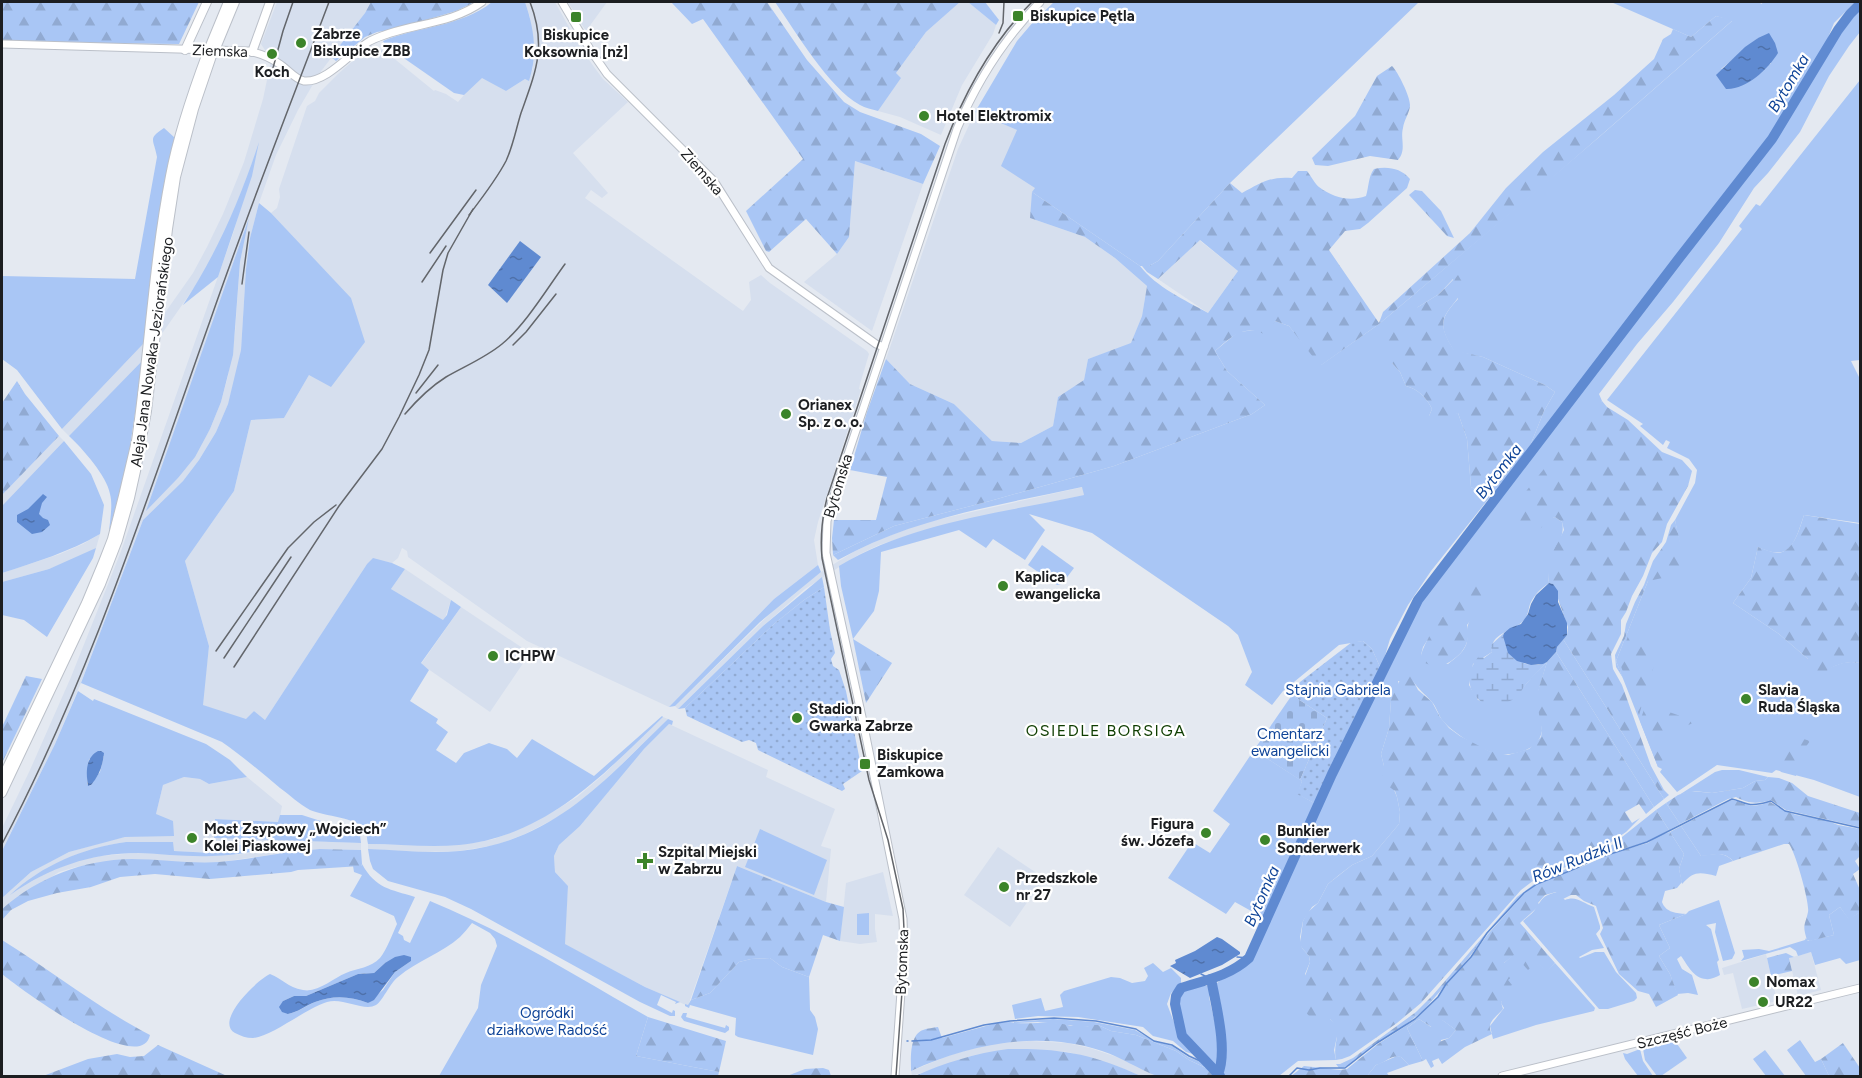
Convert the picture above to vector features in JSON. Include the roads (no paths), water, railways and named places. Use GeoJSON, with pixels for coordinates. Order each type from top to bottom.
{"type":"FeatureCollection","features":[{"type":"Feature","properties":{"kind":"main road"},"geometry":{"type":"LineString","coordinates":[[185,50],[207,2]]}},
{"type":"Feature","properties":{"kind":"main road","name":"Aleja Jana Nowaka-Jeziorańskiego"},"geometry":{"type":"LineString","coordinates":[[2,793],[112,539],[130,471],[140,411],[170,174],[188,107],[228,2]]}},
{"type":"Feature","properties":{"kind":"main road","name":"Aleja Jana Nowaka-Jeziorańskiego"},"geometry":{"type":"LineString","coordinates":[[211,51],[235,2]]}},
{"type":"Feature","properties":{"kind":"main road"},"geometry":{"type":"LineString","coordinates":[[252,52],[270,2]]}},
{"type":"Feature","properties":{"kind":"main road","name":"Aleja Jana Nowaka-Jeziorańskiego"},"geometry":{"type":"LineString","coordinates":[[2,778],[53,679]]}},
{"type":"Feature","properties":{"kind":"street","name":"Ziemska"},"geometry":{"type":"LineString","coordinates":[[2,44],[252,52],[278,63],[299,79],[310,80],[328,73],[376,39],[455,16],[482,2]]}},
{"type":"Feature","properties":{"kind":"street","name":"Ziemska"},"geometry":{"type":"LineString","coordinates":[[562,2],[607,74],[714,181],[769,268],[876,344],[884,347]]}},
{"type":"Feature","properties":{"kind":"street","name":"Bytomska"},"geometry":{"type":"LineString","coordinates":[[895,1077],[904,950],[903,920],[826,553],[826,535],[832,502],[964,113],[996,55],[1040,2]]}},
{"type":"Feature","properties":{"kind":"street","name":"Szczęść Boże"},"geometry":{"type":"LineString","coordinates":[[1502,1077],[1860,988]]}},
{"type":"Feature","properties":{"kind":"water"},"geometry":{"type":"Polygon","coordinates":[[[1769,33],[1778,53],[1774,59],[1749,82],[1726,89],[1716,75],[1745,47],[1769,33]]]}},
{"type":"Feature","properties":{"kind":"water"},"geometry":{"type":"Polygon","coordinates":[[[520,241],[541,257],[507,303],[488,285],[520,241]]]}},
{"type":"Feature","properties":{"kind":"water"},"geometry":{"type":"Polygon","coordinates":[[[43,494],[47,497],[42,503],[39,514],[48,520],[50,525],[42,532],[32,534],[17,522],[17,515],[28,509],[43,494]]]}},
{"type":"Feature","properties":{"kind":"water"},"geometry":{"type":"Polygon","coordinates":[[[1549,583],[1553,584],[1558,591],[1558,602],[1567,623],[1567,635],[1547,662],[1531,665],[1517,661],[1508,653],[1504,633],[1521,624],[1536,595],[1549,583]]]}},
{"type":"Feature","properties":{"kind":"water"},"geometry":{"type":"Polygon","coordinates":[[[98,751],[104,753],[102,766],[94,782],[88,786],[89,762],[98,751]]]}},
{"type":"Feature","properties":{"kind":"water"},"geometry":{"type":"Polygon","coordinates":[[[1217,937],[1240,954],[1222,965],[1190,978],[1170,966],[1176,963],[1175,960],[1217,937]]]}},
{"type":"Feature","properties":{"kind":"water"},"geometry":{"type":"Polygon","coordinates":[[[404,955],[411,957],[411,961],[395,972],[374,1000],[368,1003],[335,997],[315,1002],[288,1014],[282,1012],[279,1007],[283,1001],[294,996],[306,996],[358,974],[374,973],[395,957],[404,955]]]}},
{"type":"Feature","properties":{"kind":"waterway","name":"Bytomka"},"geometry":{"type":"LineString","coordinates":[[1220,1076],[1182,1036],[1175,1004],[1176,996],[1181,988],[1225,973],[1249,958],[1332,774],[1418,600],[1772,139],[1838,30],[1860,4]]}},
{"type":"Feature","properties":{"kind":"waterway","name":"Rów Rudzki II"},"geometry":{"type":"LineString","coordinates":[[1289,1076],[1297,1068],[1309,1070],[1345,1068],[1377,1043],[1415,1019],[1438,997],[1446,984],[1471,957],[1487,933],[1524,893],[1537,884],[1592,860],[1647,842],[1732,799],[1751,805],[1771,801],[1785,811],[1860,828]]}},
{"type":"Feature","properties":{"kind":"waterway"},"geometry":{"type":"LineString","coordinates":[[1237,957],[1249,958]]}},
{"type":"Feature","properties":{"kind":"waterway"},"geometry":{"type":"LineString","coordinates":[[1201,974],[1211,979]]}},
{"type":"Feature","properties":{"kind":"waterway","name":"Bytomka"},"geometry":{"type":"LineString","coordinates":[[1211,979],[1222,1053],[1218,1074]]}},
{"type":"Feature","properties":{"kind":"waterway"},"geometry":{"type":"LineString","coordinates":[[912,1041],[931,1040],[984,1025],[1010,1021],[1054,1018],[1096,1021],[1136,1029],[1154,1041],[1172,1045],[1211,1066]]}},
{"type":"Feature","properties":{"kind":"tram line"},"geometry":{"type":"LineString","coordinates":[[999,33],[1003,23],[1004,2]]}},
{"type":"Feature","properties":{"kind":"tram line"},"geometry":{"type":"LineString","coordinates":[[896,1076],[905,950],[903,909],[888,840],[869,780],[822,558],[823,520],[827,498],[953,124],[971,86],[992,51],[1032,2]]}},
{"type":"Feature","properties":{"kind":"railway"},"geometry":{"type":"LineString","coordinates":[[273,68],[293,2]]}},
{"type":"Feature","properties":{"kind":"railway"},"geometry":{"type":"LineString","coordinates":[[2,844],[34,781],[90,652],[140,520],[239,241],[329,2]]}},
{"type":"Feature","properties":{"kind":"railway"},"geometry":{"type":"LineString","coordinates":[[469,215],[506,161],[535,71],[539,45],[530,2]]}},
{"type":"Feature","properties":{"kind":"railway"},"geometry":{"type":"LineString","coordinates":[[430,253],[476,190]]}},
{"type":"Feature","properties":{"kind":"railway"},"geometry":{"type":"LineString","coordinates":[[234,667],[339,506],[382,449],[399,417],[429,350],[448,253],[473,209]]}},
{"type":"Feature","properties":{"kind":"railway"},"geometry":{"type":"LineString","coordinates":[[242,284],[249,232]]}},
{"type":"Feature","properties":{"kind":"railway"},"geometry":{"type":"LineString","coordinates":[[422,282],[446,246]]}},
{"type":"Feature","properties":{"kind":"railway"},"geometry":{"type":"LineString","coordinates":[[405,414],[440,381],[489,354],[511,336],[565,264]]}},
{"type":"Feature","properties":{"kind":"railway"},"geometry":{"type":"LineString","coordinates":[[513,345],[556,294]]}},
{"type":"Feature","properties":{"kind":"railway"},"geometry":{"type":"LineString","coordinates":[[416,393],[438,365]]}},
{"type":"Feature","properties":{"kind":"railway"},"geometry":{"type":"LineString","coordinates":[[216,651],[288,548],[314,522],[336,505]]}},
{"type":"Feature","properties":{"kind":"railway"},"geometry":{"type":"LineString","coordinates":[[224,658],[291,557]]}},
{"type":"Feature","properties":{"kind":"place","name":"Biskupice Pętla"},"geometry":{"type":"Point","coordinates":[1018,16]}},
{"type":"Feature","properties":{"kind":"place","name":"Biskupice Koksownia [nż]"},"geometry":{"type":"Point","coordinates":[576,17]}},
{"type":"Feature","properties":{"kind":"place","name":"Zabrze Biskupice ZBB"},"geometry":{"type":"Point","coordinates":[301,43]}},
{"type":"Feature","properties":{"kind":"place","name":"Koch"},"geometry":{"type":"Point","coordinates":[272,54]}},
{"type":"Feature","properties":{"kind":"place","name":"Hotel Elektromix"},"geometry":{"type":"Point","coordinates":[924,116]}},
{"type":"Feature","properties":{"kind":"place","name":"Orianex Sp. z o. o."},"geometry":{"type":"Point","coordinates":[786,414]}},
{"type":"Feature","properties":{"kind":"place","name":"Kaplica ewangelicka"},"geometry":{"type":"Point","coordinates":[1003,586]}},
{"type":"Feature","properties":{"kind":"place","name":"ICHPW"},"geometry":{"type":"Point","coordinates":[493,656]}},
{"type":"Feature","properties":{"kind":"place","name":"Slavia Ruda Śląska"},"geometry":{"type":"Point","coordinates":[1746,699]}},
{"type":"Feature","properties":{"kind":"place","name":"Stadion Gwarka Zabrze"},"geometry":{"type":"Point","coordinates":[797,718]}},
{"type":"Feature","properties":{"kind":"place","name":"Biskupice Zamkowa"},"geometry":{"type":"Point","coordinates":[865,764]}},
{"type":"Feature","properties":{"kind":"place","name":"Figura św. Józefa"},"geometry":{"type":"Point","coordinates":[1206,833]}},
{"type":"Feature","properties":{"kind":"place","name":"Most Zsypowy „Wojciech” Kolei Piaskowej"},"geometry":{"type":"Point","coordinates":[192,838]}},
{"type":"Feature","properties":{"kind":"place","name":"Bunkier Sonderwerk"},"geometry":{"type":"Point","coordinates":[1265,840]}},
{"type":"Feature","properties":{"kind":"place","name":"Szpital Miejski w Zabrzu"},"geometry":{"type":"Point","coordinates":[645,861]}},
{"type":"Feature","properties":{"kind":"place","name":"Przedszkole nr 27"},"geometry":{"type":"Point","coordinates":[1004,887]}},
{"type":"Feature","properties":{"kind":"place","name":"Nomax"},"geometry":{"type":"Point","coordinates":[1754,982]}},
{"type":"Feature","properties":{"kind":"place","name":"UR22"},"geometry":{"type":"Point","coordinates":[1763,1002]}},
{"type":"Feature","properties":{"kind":"district","name":"OSIEDLE BORSIGA"},"geometry":{"type":"Point","coordinates":[1106,730]}},
{"type":"Feature","properties":{"kind":"park label","name":"Stajnia Gabriela"},"geometry":{"type":"Point","coordinates":[1338,690]}},
{"type":"Feature","properties":{"kind":"park label","name":"Cmentarz ewangelicki"},"geometry":{"type":"Point","coordinates":[1290,742]}},
{"type":"Feature","properties":{"kind":"park label","name":"Ogródki działkowe Radość"},"geometry":{"type":"Point","coordinates":[547,1022]}}]}
